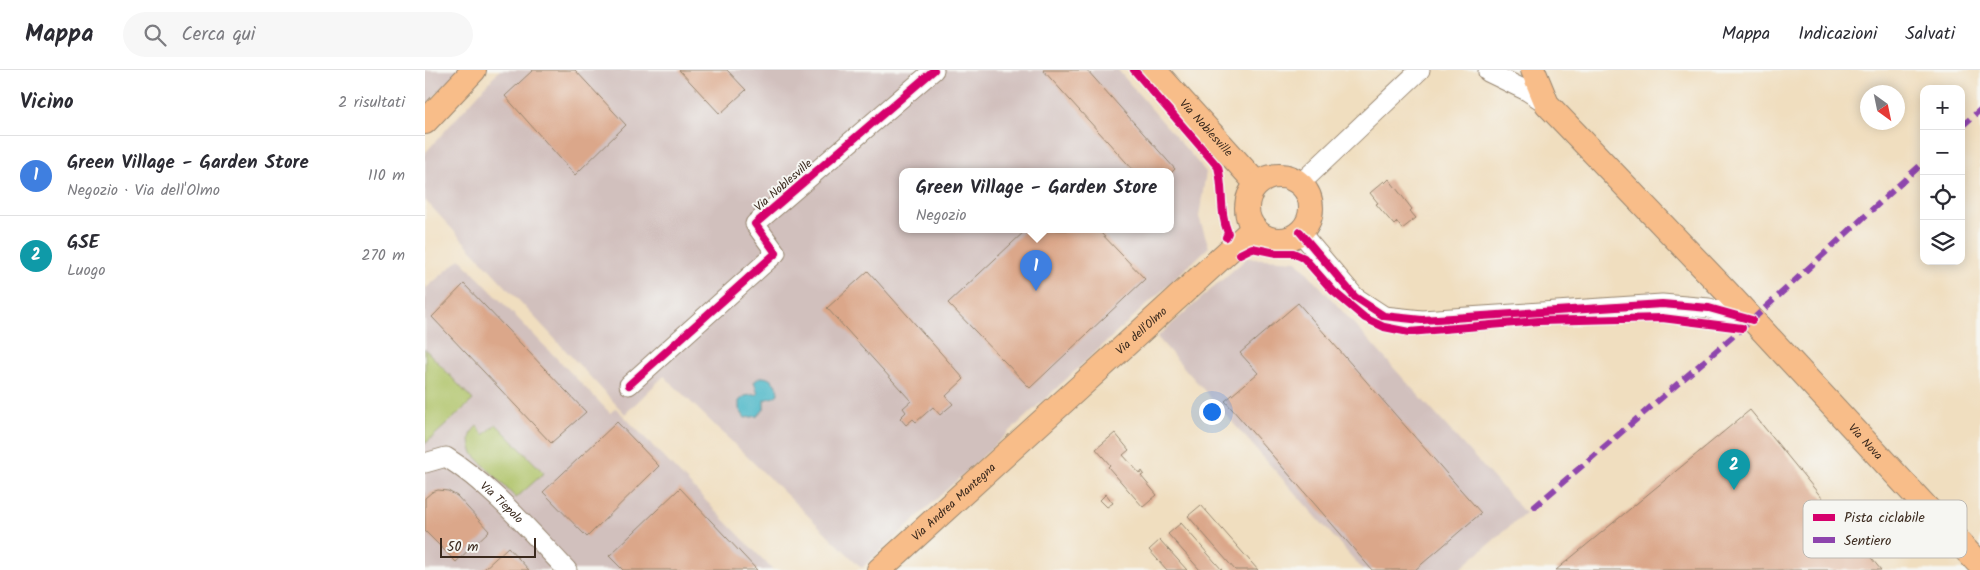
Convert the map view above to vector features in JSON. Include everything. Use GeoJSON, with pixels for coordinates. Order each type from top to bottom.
{"type":"FeatureCollection","features":[{"type":"Feature","properties":{"kind":"main road"},"geometry":{"type":"LineString","coordinates":[[425,122],[474,70]]}},
{"type":"Feature","properties":{"kind":"main road","name":"Via Noblesville"},"geometry":{"type":"LineString","coordinates":[[1154,70],[1257,184]]}},
{"type":"Feature","properties":{"kind":"main road"},"geometry":{"type":"LineString","coordinates":[[1533,70],[1547,104]]}},
{"type":"Feature","properties":{"kind":"main road","name":"Via Nova"},"geometry":{"type":"LineString","coordinates":[[1547,104],[1599,156],[1920,500]]}},
{"type":"Feature","properties":{"kind":"main road"},"geometry":{"type":"LineString","coordinates":[[1279,175],[1301,183],[1309,194],[1312,208],[1308,222],[1300,232],[1288,238],[1276,240],[1263,236],[1254,228],[1248,215],[1247,202],[1252,189],[1263,180],[1279,175]]}},
{"type":"Feature","properties":{"kind":"main road","name":"Via dell'Olmo"},"geometry":{"type":"LineString","coordinates":[[1028,434],[1254,228]]}},
{"type":"Feature","properties":{"kind":"main road","name":"Via Andrea Mantegna"},"geometry":{"type":"LineString","coordinates":[[879,570],[1028,434]]}},
{"type":"Feature","properties":{"kind":"main road","name":"Via Nova"},"geometry":{"type":"LineString","coordinates":[[1967,551],[1979,564]]}},
{"type":"Feature","properties":{"kind":"street","name":"Via Noblesville"},"geometry":{"type":"LineString","coordinates":[[629,385],[776,252],[755,224],[934,70]]}},
{"type":"Feature","properties":{"kind":"street"},"geometry":{"type":"LineString","coordinates":[[1301,183],[1421,70]]}},
{"type":"Feature","properties":{"kind":"street"},"geometry":{"type":"LineString","coordinates":[[1485,71],[1497,73],[1507,70]]}},
{"type":"Feature","properties":{"kind":"street"},"geometry":{"type":"LineString","coordinates":[[1485,71],[1527,91],[1547,104]]}},
{"type":"Feature","properties":{"kind":"street"},"geometry":{"type":"LineString","coordinates":[[1300,232],[1355,297],[1384,316],[1422,320],[1662,304],[1709,308],[1753,320]]}},
{"type":"Feature","properties":{"kind":"street","name":"Via Tiepolo"},"geometry":{"type":"LineString","coordinates":[[425,463],[445,457],[469,472],[567,570]]}},
{"type":"Feature","properties":{"kind":"shaded area"},"geometry":{"type":"Polygon","coordinates":[[[425,70],[459,70],[425,107],[425,70]]]}},
{"type":"Feature","properties":{"kind":"shaded area"},"geometry":{"type":"Polygon","coordinates":[[[500,70],[1118,70],[1206,172],[1199,217],[1209,247],[862,568],[664,376],[625,414],[425,200],[425,153],[500,70]]]}},
{"type":"Feature","properties":{"kind":"shaded area"},"geometry":{"type":"Polygon","coordinates":[[[1247,258],[1297,261],[1525,513],[1459,570],[1363,570],[1157,337],[1247,258]]]}},
{"type":"Feature","properties":{"kind":"shaded area"},"geometry":{"type":"Polygon","coordinates":[[[460,259],[610,413],[616,408],[773,570],[425,570],[425,289],[460,259]]]}},
{"type":"Feature","properties":{"kind":"green space"},"geometry":{"type":"Polygon","coordinates":[[[425,349],[473,400],[425,444],[425,349]]]}},
{"type":"Feature","properties":{"kind":"green space"},"geometry":{"type":"Polygon","coordinates":[[[496,424],[544,473],[516,498],[474,455],[471,447],[472,432],[477,426],[484,435],[496,424]]]}},
{"type":"Feature","properties":{"kind":"water"},"geometry":{"type":"Polygon","coordinates":[[[760,377],[773,381],[777,387],[778,394],[764,400],[764,409],[758,416],[745,418],[739,409],[739,401],[745,396],[758,394],[754,382],[760,377]]]}},
{"type":"Feature","properties":{"kind":"building"},"geometry":{"type":"Polygon","coordinates":[[[533,70],[575,70],[626,125],[575,175],[505,96],[533,70]]]}},
{"type":"Feature","properties":{"kind":"building"},"geometry":{"type":"Polygon","coordinates":[[[679,70],[727,70],[746,90],[720,114],[679,70]]]}},
{"type":"Feature","properties":{"kind":"building"},"geometry":{"type":"Polygon","coordinates":[[[1043,70],[1087,70],[1175,169],[1131,168],[1043,70]]]}},
{"type":"Feature","properties":{"kind":"building"},"geometry":{"type":"Polygon","coordinates":[[[1389,179],[1412,209],[1410,211],[1416,218],[1402,229],[1397,222],[1394,225],[1376,204],[1378,203],[1370,193],[1389,179]]]}},
{"type":"Feature","properties":{"kind":"building"},"geometry":{"type":"Polygon","coordinates":[[[1023,233],[1101,233],[1145,279],[1030,388],[948,303],[1023,233]]]}},
{"type":"Feature","properties":{"kind":"building"},"geometry":{"type":"Polygon","coordinates":[[[868,271],[964,379],[946,396],[953,404],[940,415],[933,407],[916,422],[913,419],[906,425],[900,418],[906,412],[903,408],[911,401],[827,308],[868,271]]]}},
{"type":"Feature","properties":{"kind":"building"},"geometry":{"type":"Polygon","coordinates":[[[464,284],[586,412],[551,443],[432,317],[464,284]]]}},
{"type":"Feature","properties":{"kind":"building"},"geometry":{"type":"Polygon","coordinates":[[[1298,303],[1481,513],[1415,570],[1372,570],[1225,401],[1258,373],[1240,353],[1298,303]]]}},
{"type":"Feature","properties":{"kind":"building"},"geometry":{"type":"Polygon","coordinates":[[[1750,410],[1824,500],[1803,500],[1803,558],[1871,558],[1881,570],[1556,570],[1750,410]]]}},
{"type":"Feature","properties":{"kind":"building"},"geometry":{"type":"Polygon","coordinates":[[[617,422],[659,466],[587,537],[543,492],[617,422]]]}},
{"type":"Feature","properties":{"kind":"building"},"geometry":{"type":"Polygon","coordinates":[[[1115,433],[1129,450],[1123,455],[1140,474],[1142,471],[1144,474],[1141,476],[1157,495],[1143,507],[1108,467],[1110,465],[1096,449],[1115,433]]]}},
{"type":"Feature","properties":{"kind":"building"},"geometry":{"type":"Polygon","coordinates":[[[680,488],[757,570],[623,570],[609,556],[680,488]]]}},
{"type":"Feature","properties":{"kind":"building"},"geometry":{"type":"Polygon","coordinates":[[[438,490],[448,491],[457,496],[489,531],[456,562],[425,531],[425,498],[438,490]]]}},
{"type":"Feature","properties":{"kind":"building"},"geometry":{"type":"Polygon","coordinates":[[[1106,494],[1113,503],[1107,507],[1100,500],[1106,494]]]}},
{"type":"Feature","properties":{"kind":"building"},"geometry":{"type":"Polygon","coordinates":[[[1201,505],[1258,570],[1235,570],[1188,516],[1201,505]]]}},
{"type":"Feature","properties":{"kind":"building"},"geometry":{"type":"Polygon","coordinates":[[[1181,523],[1222,570],[1200,570],[1168,534],[1181,523]]]}},
{"type":"Feature","properties":{"kind":"building"},"geometry":{"type":"Polygon","coordinates":[[[1160,540],[1187,570],[1167,570],[1149,550],[1160,540]]]}},
{"type":"Feature","properties":{"kind":"building"},"geometry":{"type":"Polygon","coordinates":[[[508,547],[529,570],[483,570],[508,547]]]}},
{"type":"Feature","properties":{"kind":"marked path"},"geometry":{"type":"LineString","coordinates":[[1965,123],[1980,110]]}},
{"type":"Feature","properties":{"kind":"marked path"},"geometry":{"type":"LineString","coordinates":[[1533,508],[1752,320],[1920,166]]}},
{"type":"Feature","properties":{"kind":"cycle path"},"geometry":{"type":"LineString","coordinates":[[629,385],[776,253],[755,224],[934,70]]}},
{"type":"Feature","properties":{"kind":"cycle path"},"geometry":{"type":"LineString","coordinates":[[1134,70],[1218,167],[1223,217],[1228,233],[1226,237]]}},
{"type":"Feature","properties":{"kind":"cycle path"},"geometry":{"type":"LineString","coordinates":[[1300,232],[1355,297],[1384,316],[1422,320],[1662,304],[1709,308],[1752,320]]}},
{"type":"Feature","properties":{"kind":"cycle path"},"geometry":{"type":"LineString","coordinates":[[1240,254],[1252,248],[1276,253],[1293,253],[1304,258],[1333,291],[1365,318],[1384,327],[1409,332],[1539,321],[1662,318],[1742,328]]}},
{"type":"Feature","properties":{"kind":"place","name":"Green Village - Garden Store"},"geometry":{"type":"Point","coordinates":[1036,291]}},
{"type":"Feature","properties":{"kind":"place","name":"GSE"},"geometry":{"type":"Point","coordinates":[1734,490]}}]}
